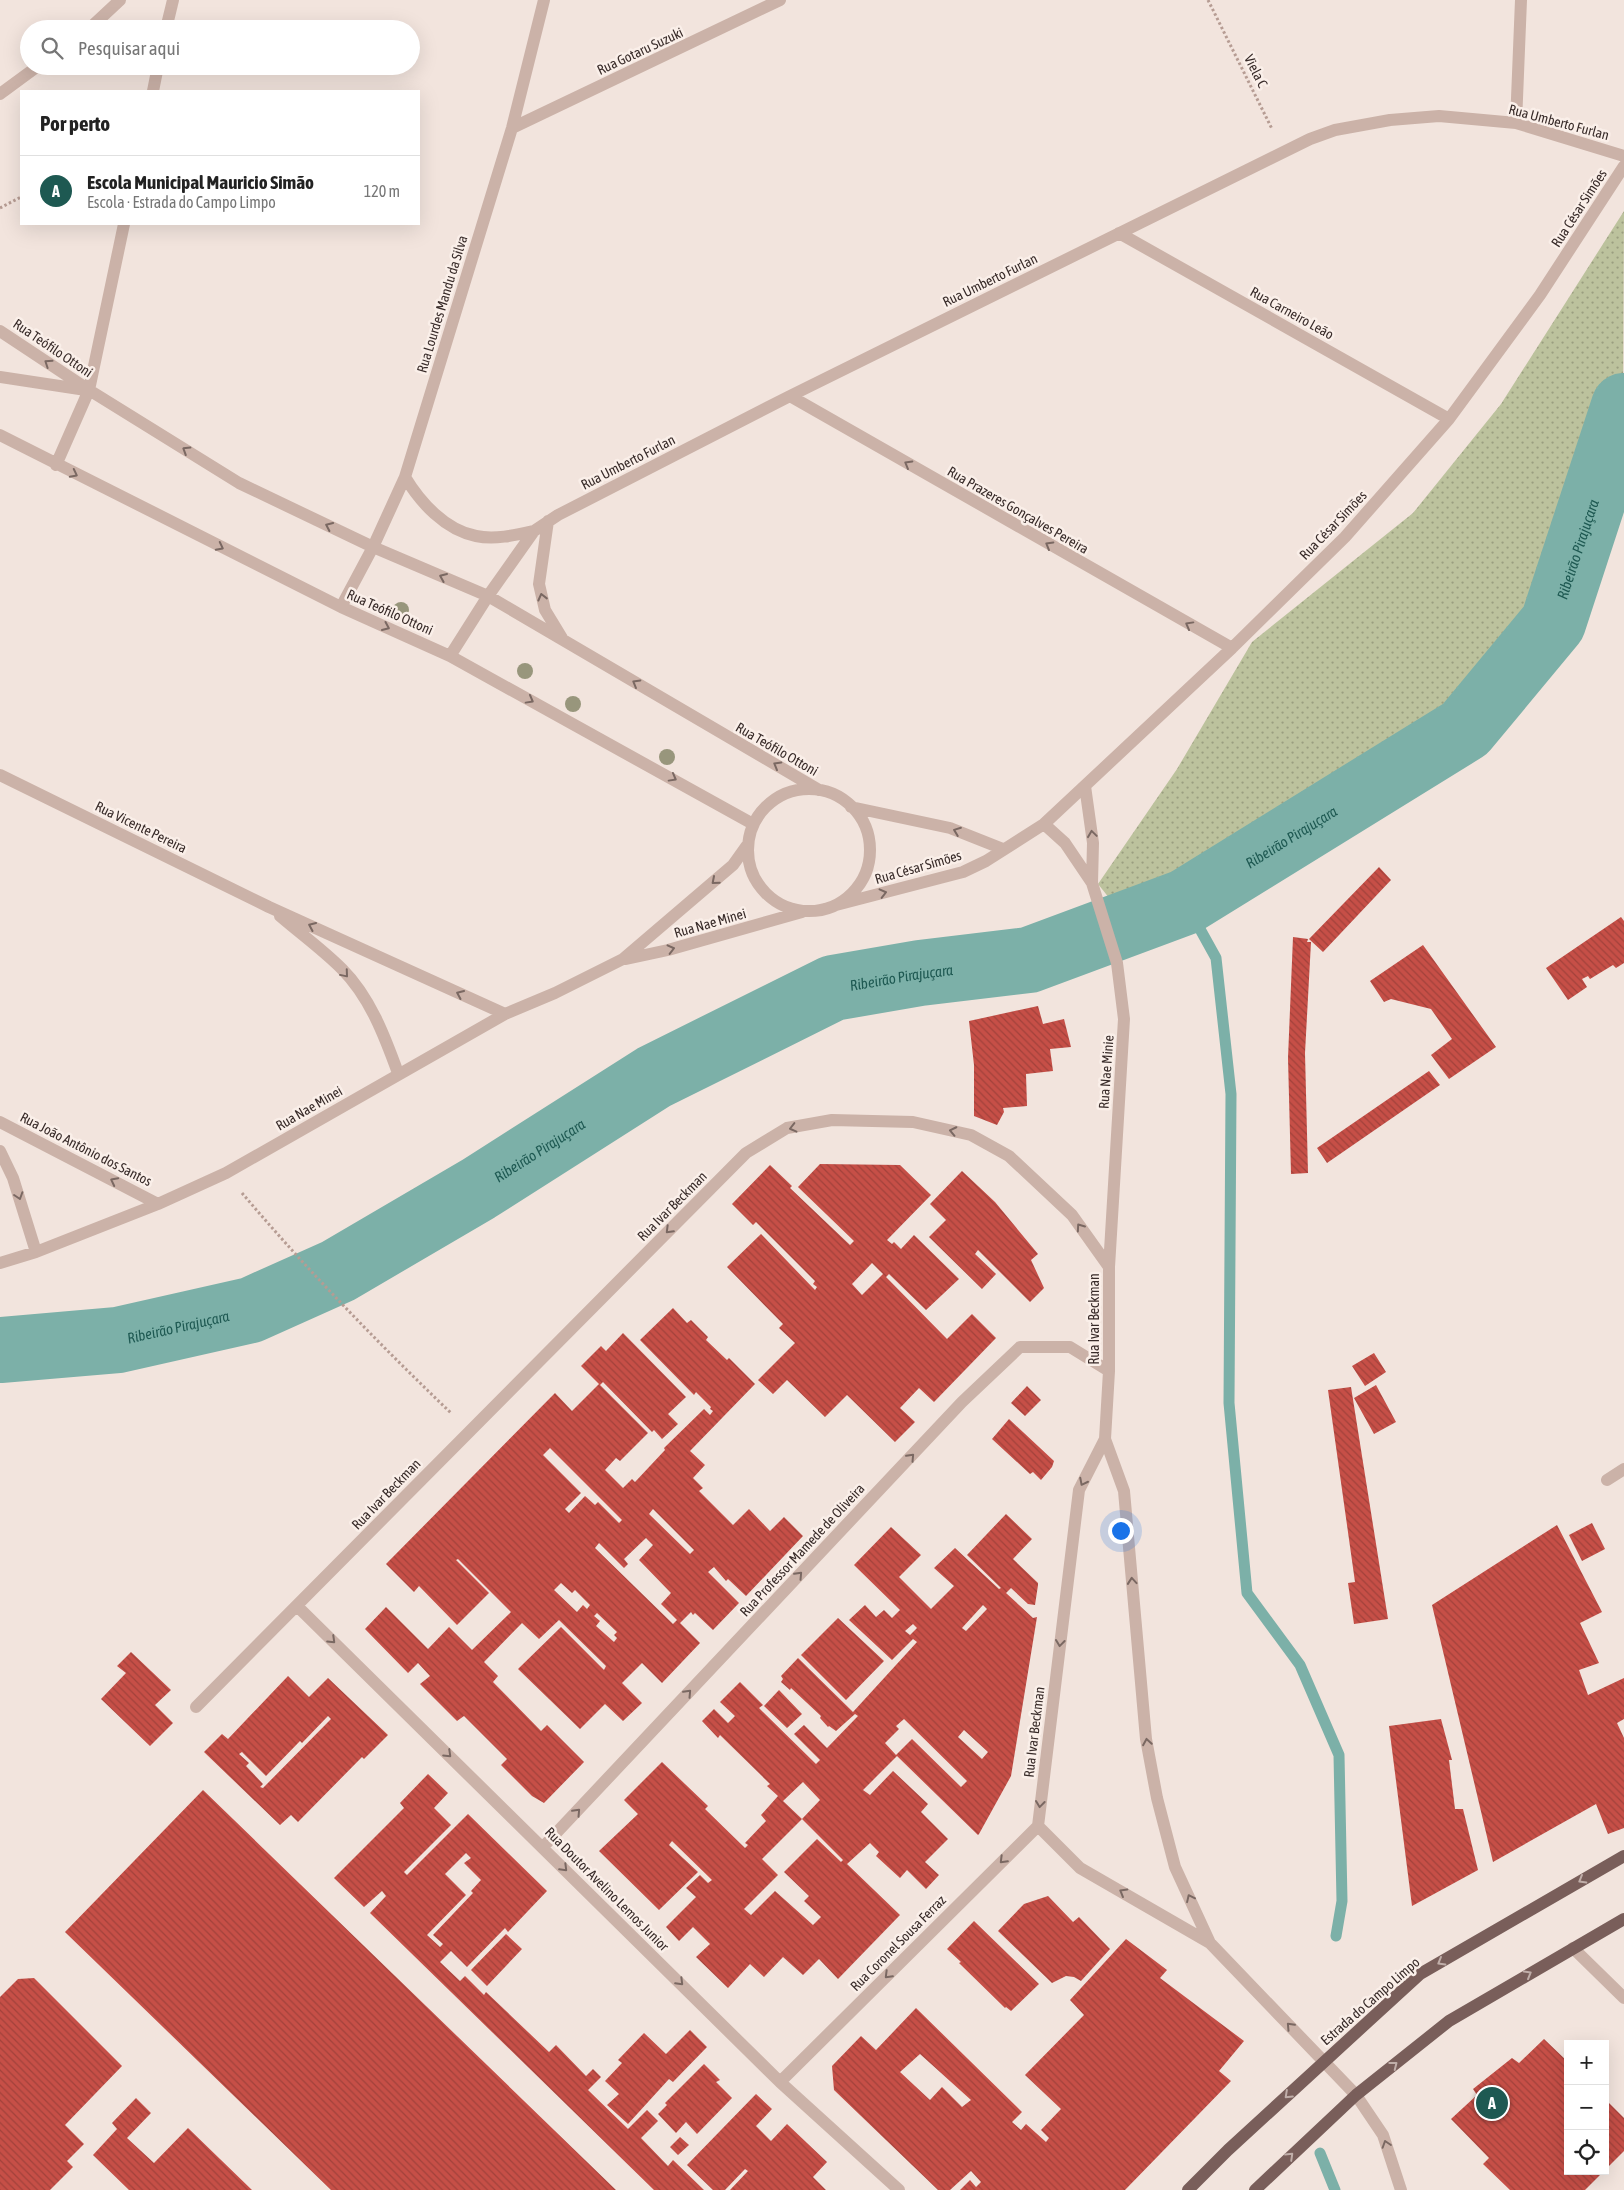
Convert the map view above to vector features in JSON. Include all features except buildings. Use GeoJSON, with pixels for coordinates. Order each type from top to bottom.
{"type":"FeatureCollection","features":[{"type":"Feature","properties":{"kind":"main road","name":"Estrada do Campo Limpo"},"geometry":{"type":"LineString","coordinates":[[1188,2190],[1228,2150],[1420,1974],[1624,1856]]}},
{"type":"Feature","properties":{"kind":"main road"},"geometry":{"type":"LineString","coordinates":[[1255,2190],[1356,2095],[1449,2021],[1624,1919]]}},
{"type":"Feature","properties":{"kind":"street"},"geometry":{"type":"LineString","coordinates":[[99,20],[120,0]]}},
{"type":"Feature","properties":{"kind":"street"},"geometry":{"type":"LineString","coordinates":[[168,20],[173,0]]}},
{"type":"Feature","properties":{"kind":"street","name":"Rua Lourdes Mandu da Silva"},"geometry":{"type":"LineString","coordinates":[[341,607],[373,547],[405,477],[512,128],[544,0]]}},
{"type":"Feature","properties":{"kind":"street","name":"Rua Gotaru Suzuki"},"geometry":{"type":"LineString","coordinates":[[512,128],[780,0]]}},
{"type":"Feature","properties":{"kind":"street"},"geometry":{"type":"LineString","coordinates":[[1516,123],[1522,0]]}},
{"type":"Feature","properties":{"kind":"street"},"geometry":{"type":"LineString","coordinates":[[0,94],[26,75]]}},
{"type":"Feature","properties":{"kind":"street"},"geometry":{"type":"LineString","coordinates":[[152,90],[156,75]]}},
{"type":"Feature","properties":{"kind":"street","name":"Rua Umberto Furlan"},"geometry":{"type":"LineString","coordinates":[[450,656],[488,596],[534,531],[548,522],[790,396],[1310,139],[1335,130],[1390,120],[1439,116],[1516,123],[1624,156]]}},
{"type":"Feature","properties":{"kind":"street","name":"Rua César Simões"},"geometry":{"type":"LineString","coordinates":[[836,905],[963,872],[986,861],[1002,849],[1044,824],[1085,786],[1232,648],[1345,538],[1449,418],[1540,295],[1624,166]]}},
{"type":"Feature","properties":{"kind":"street"},"geometry":{"type":"LineString","coordinates":[[56,465],[89,390],[124,225]]}},
{"type":"Feature","properties":{"kind":"street","name":"Rua Carneiro Leão"},"geometry":{"type":"LineString","coordinates":[[1120,233],[1449,418]]}},
{"type":"Feature","properties":{"kind":"street","name":"Rua Teófilo Ottoni"},"geometry":{"type":"LineString","coordinates":[[0,331],[89,390],[239,483],[373,547],[488,596],[819,790]]}},
{"type":"Feature","properties":{"kind":"street","name":"Rua Teófilo Ottoni"},"geometry":{"type":"LineString","coordinates":[[0,377],[89,390]]}},
{"type":"Feature","properties":{"kind":"street","name":"Rua Prazeres Gonçalves Pereira"},"geometry":{"type":"LineString","coordinates":[[790,396],[1192,627],[1232,648]]}},
{"type":"Feature","properties":{"kind":"street","name":"Rua Teófilo Ottoni"},"geometry":{"type":"LineString","coordinates":[[0,427],[4,437],[56,465],[341,607],[450,656],[753,824]]}},
{"type":"Feature","properties":{"kind":"street"},"geometry":{"type":"LineString","coordinates":[[405,477],[417,497],[454,527],[476,536],[505,537],[534,531]]}},
{"type":"Feature","properties":{"kind":"street"},"geometry":{"type":"LineString","coordinates":[[548,522],[539,584],[545,610],[564,640]]}},
{"type":"Feature","properties":{"kind":"street","name":"Rua Vicente Pereira"},"geometry":{"type":"LineString","coordinates":[[0,775],[269,907],[505,1014]]}},
{"type":"Feature","properties":{"kind":"street","name":"Rua Nae Minie"},"geometry":{"type":"LineString","coordinates":[[1085,786],[1093,842],[1093,887]]}},
{"type":"Feature","properties":{"kind":"street"},"geometry":{"type":"LineString","coordinates":[[799,790],[819,790],[837,796],[852,807],[863,822],[869,840],[870,860],[863,878],[852,894],[836,905],[821,910],[804,911],[785,907],[769,897],[756,882],[749,864],[748,844],[753,824],[765,807],[781,796],[799,790]]}},
{"type":"Feature","properties":{"kind":"street","name":"Rua César Simões"},"geometry":{"type":"LineString","coordinates":[[852,807],[950,828],[1002,849]]}},
{"type":"Feature","properties":{"kind":"street","name":"Rua Nae Minie"},"geometry":{"type":"LineString","coordinates":[[1044,824],[1065,842],[1093,887],[1117,963],[1124,1019],[1109,1266]]}},
{"type":"Feature","properties":{"kind":"street","name":"Rua Nae Minei"},"geometry":{"type":"LineString","coordinates":[[0,1263],[36,1252],[158,1204],[226,1174],[398,1073],[505,1014],[554,993],[623,959],[733,865],[748,844]]}},
{"type":"Feature","properties":{"kind":"street","name":"Rua Vicente Pereira"},"geometry":{"type":"LineString","coordinates":[[269,907],[342,970],[362,995],[382,1031],[398,1073]]}},
{"type":"Feature","properties":{"kind":"street","name":"Rua Nae Minei"},"geometry":{"type":"LineString","coordinates":[[623,959],[668,950],[804,911]]}},
{"type":"Feature","properties":{"kind":"street","name":"Rua Ivar Beckman"},"geometry":{"type":"LineString","coordinates":[[196,1707],[746,1152],[787,1128],[832,1120],[913,1122],[971,1135],[1009,1156],[1072,1215],[1109,1266],[1109,1371],[1105,1439],[1124,1491],[1146,1739],[1157,1798],[1174,1867],[1210,1942]]}},
{"type":"Feature","properties":{"kind":"street","name":"Rua João Antônio dos Santos"},"geometry":{"type":"LineString","coordinates":[[0,1122],[158,1204]]}},
{"type":"Feature","properties":{"kind":"street"},"geometry":{"type":"LineString","coordinates":[[0,1151],[13,1178],[36,1252]]}},
{"type":"Feature","properties":{"kind":"street","name":"Rua Professor Mamede de Oliveira"},"geometry":{"type":"LineString","coordinates":[[543,1847],[962,1402],[1020,1347],[1070,1347],[1109,1371]]}},
{"type":"Feature","properties":{"kind":"street","name":"Rua Ivar Beckman"},"geometry":{"type":"LineString","coordinates":[[1105,1439],[1079,1490],[1038,1826],[1080,1868],[1210,1942],[1356,2095],[1383,2135],[1401,2190]]}},
{"type":"Feature","properties":{"kind":"street"},"geometry":{"type":"LineString","coordinates":[[1607,1480],[1624,1469]]}},
{"type":"Feature","properties":{"kind":"street","name":"Rua Doutor Avelino Lemos Junior"},"geometry":{"type":"LineString","coordinates":[[297,1606],[780,2082],[899,2190]]}},
{"type":"Feature","properties":{"kind":"street","name":"Rua Coronel Sousa Ferraz"},"geometry":{"type":"LineString","coordinates":[[780,2082],[1038,1826]]}},
{"type":"Feature","properties":{"kind":"street"},"geometry":{"type":"LineString","coordinates":[[1573,1948],[1624,1998]]}},
{"type":"Feature","properties":{"kind":"path","name":"Viela C"},"geometry":{"type":"LineString","coordinates":[[1208,0],[1284,152]]}},
{"type":"Feature","properties":{"kind":"path"},"geometry":{"type":"LineString","coordinates":[[0,208],[20,198]]}},
{"type":"Feature","properties":{"kind":"path"},"geometry":{"type":"LineString","coordinates":[[226,1174],[288,1247],[395,1360],[469,1430]]}},
{"type":"Feature","properties":{"kind":"green space"},"geometry":{"type":"Polygon","coordinates":[[[1624,211],[1623,411],[1556,560],[1522,623],[1412,762],[1211,867],[1129,923],[1098,884],[1177,769],[1252,642],[1413,513],[1501,404],[1624,211]]]}},
{"type":"Feature","properties":{"kind":"waterway","name":"Ribeirão Pirajuçara"},"geometry":{"type":"LineString","coordinates":[[0,1350],[118,1340],[251,1310],[338,1271],[478,1189],[654,1077],[833,988],[920,973],[1029,960],[1185,902],[1465,729],[1553,623],[1624,406]]}},
{"type":"Feature","properties":{"kind":"waterway"},"geometry":{"type":"LineString","coordinates":[[1185,902],[1216,958],[1231,1094],[1229,1403],[1247,1593],[1300,1665],[1339,1755],[1342,1901],[1336,1936]]}},
{"type":"Feature","properties":{"kind":"waterway"},"geometry":{"type":"LineString","coordinates":[[1320,2153],[1335,2190]]}},
{"type":"Feature","properties":{"kind":"place","name":"Escola Municipal Mauricio Simão"},"geometry":{"type":"Point","coordinates":[1492,2103]}}]}
